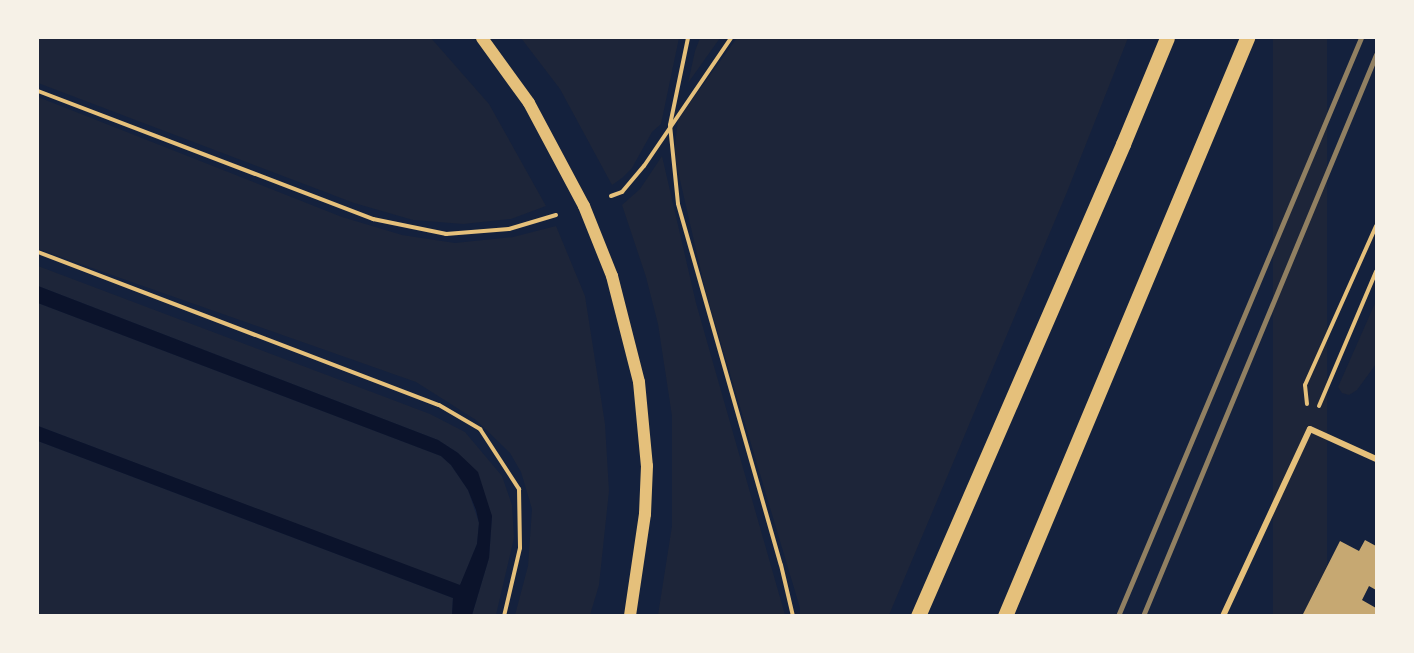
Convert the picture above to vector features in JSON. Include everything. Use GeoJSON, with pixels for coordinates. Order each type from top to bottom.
{"type":"FeatureCollection","features":[{"type":"Feature","properties":{"kind":"main road"},"geometry":{"type":"LineString","coordinates":[[482,38],[529,103],[584,206],[612,276],[639,382],[646,485],[645,514],[630,615]]}},
{"type":"Feature","properties":{"kind":"main road"},"geometry":{"type":"LineString","coordinates":[[918,615],[1124,144],[1167,38]]}},
{"type":"Feature","properties":{"kind":"main road"},"geometry":{"type":"LineString","coordinates":[[1005,615],[1247,38]]}},
{"type":"Feature","properties":{"kind":"street"},"geometry":{"type":"LineString","coordinates":[[1223,615],[1310,429],[1377,459]]}},
{"type":"Feature","properties":{"kind":"path"},"geometry":{"type":"LineString","coordinates":[[688,38],[670,125],[678,204],[782,565],[793,615]]}},
{"type":"Feature","properties":{"kind":"path"},"geometry":{"type":"LineString","coordinates":[[38,91],[373,219],[446,234],[509,229],[622,192],[644,166],[730,38]]}},
{"type":"Feature","properties":{"kind":"path"},"geometry":{"type":"LineString","coordinates":[[1310,429],[1305,385],[1377,226]]}},
{"type":"Feature","properties":{"kind":"path"},"geometry":{"type":"LineString","coordinates":[[38,252],[439,405],[480,429],[519,489],[520,548],[504,615]]}},
{"type":"Feature","properties":{"kind":"path"},"geometry":{"type":"LineString","coordinates":[[1310,429],[1377,272]]}},
{"type":"Feature","properties":{"kind":"shaded area"},"geometry":{"type":"Polygon","coordinates":[[[38,38],[431,38],[489,104],[546,206],[511,219],[463,224],[413,220],[354,203],[38,83],[38,38]]]}},
{"type":"Feature","properties":{"kind":"shaded area"},"geometry":{"type":"Polygon","coordinates":[[[521,38],[679,38],[661,124],[652,132],[632,168],[612,185],[560,89],[521,38]]]}},
{"type":"Feature","properties":{"kind":"shaded area"},"geometry":{"type":"Polygon","coordinates":[[[700,38],[720,38],[688,83],[695,51],[700,38]]]}},
{"type":"Feature","properties":{"kind":"shaded area"},"geometry":{"type":"Polygon","coordinates":[[[737,38],[1128,38],[1067,192],[889,615],[800,615],[800,608],[706,293],[674,154],[678,119],[737,38]]]}},
{"type":"Feature","properties":{"kind":"shaded area"},"geometry":{"type":"Polygon","coordinates":[[[1273,38],[1327,38],[1327,616],[1273,616],[1273,38]]]}},
{"type":"Feature","properties":{"kind":"shaded area"},"geometry":{"type":"Polygon","coordinates":[[[38,97],[342,217],[402,235],[455,243],[513,237],[556,226],[585,296],[605,424],[609,491],[599,585],[590,615],[515,615],[528,566],[532,509],[521,472],[510,453],[476,420],[416,382],[38,249],[38,97]]]}},
{"type":"Feature","properties":{"kind":"shaded area"},"geometry":{"type":"Polygon","coordinates":[[[662,156],[696,303],[785,615],[658,615],[672,526],[672,416],[658,324],[646,277],[622,205],[640,189],[662,156]]]}},
{"type":"Feature","properties":{"kind":"shaded area"},"geometry":{"type":"Polygon","coordinates":[[[38,266],[430,414],[465,432],[502,476],[512,505],[514,538],[496,615],[472,615],[489,558],[492,516],[458,453],[438,440],[38,286],[38,266]]]}},
{"type":"Feature","properties":{"kind":"shaded area"},"geometry":{"type":"Polygon","coordinates":[[[38,286],[438,440],[458,453],[478,472],[492,516],[489,558],[472,615],[452,615],[453,598],[38,441],[38,426],[460,585],[477,544],[479,523],[468,490],[451,465],[441,456],[38,303],[38,286]]]}},
{"type":"Feature","properties":{"kind":"shaded area"},"geometry":{"type":"Polygon","coordinates":[[[1376,301],[1376,364],[1357,390],[1349,395],[1342,393],[1338,387],[1376,301]]]}},
{"type":"Feature","properties":{"kind":"shaded area"},"geometry":{"type":"Polygon","coordinates":[[[38,303],[441,456],[451,465],[468,490],[479,523],[477,544],[460,586],[38,426],[38,303]]]}},
{"type":"Feature","properties":{"kind":"shaded area"},"geometry":{"type":"Polygon","coordinates":[[[38,441],[453,598],[452,615],[38,615],[38,441]]]}},
{"type":"Feature","properties":{"kind":"building"},"geometry":{"type":"Polygon","coordinates":[[[1365,540],[1376,546],[1376,590],[1369,586],[1362,600],[1376,608],[1376,616],[1302,616],[1340,541],[1359,551],[1365,540]]]}},
{"type":"Feature","properties":{"kind":"railway"},"geometry":{"type":"LineString","coordinates":[[1118,616],[1361,38]]}},
{"type":"Feature","properties":{"kind":"railway"},"geometry":{"type":"LineString","coordinates":[[1143,616],[1376,55]]}}]}
